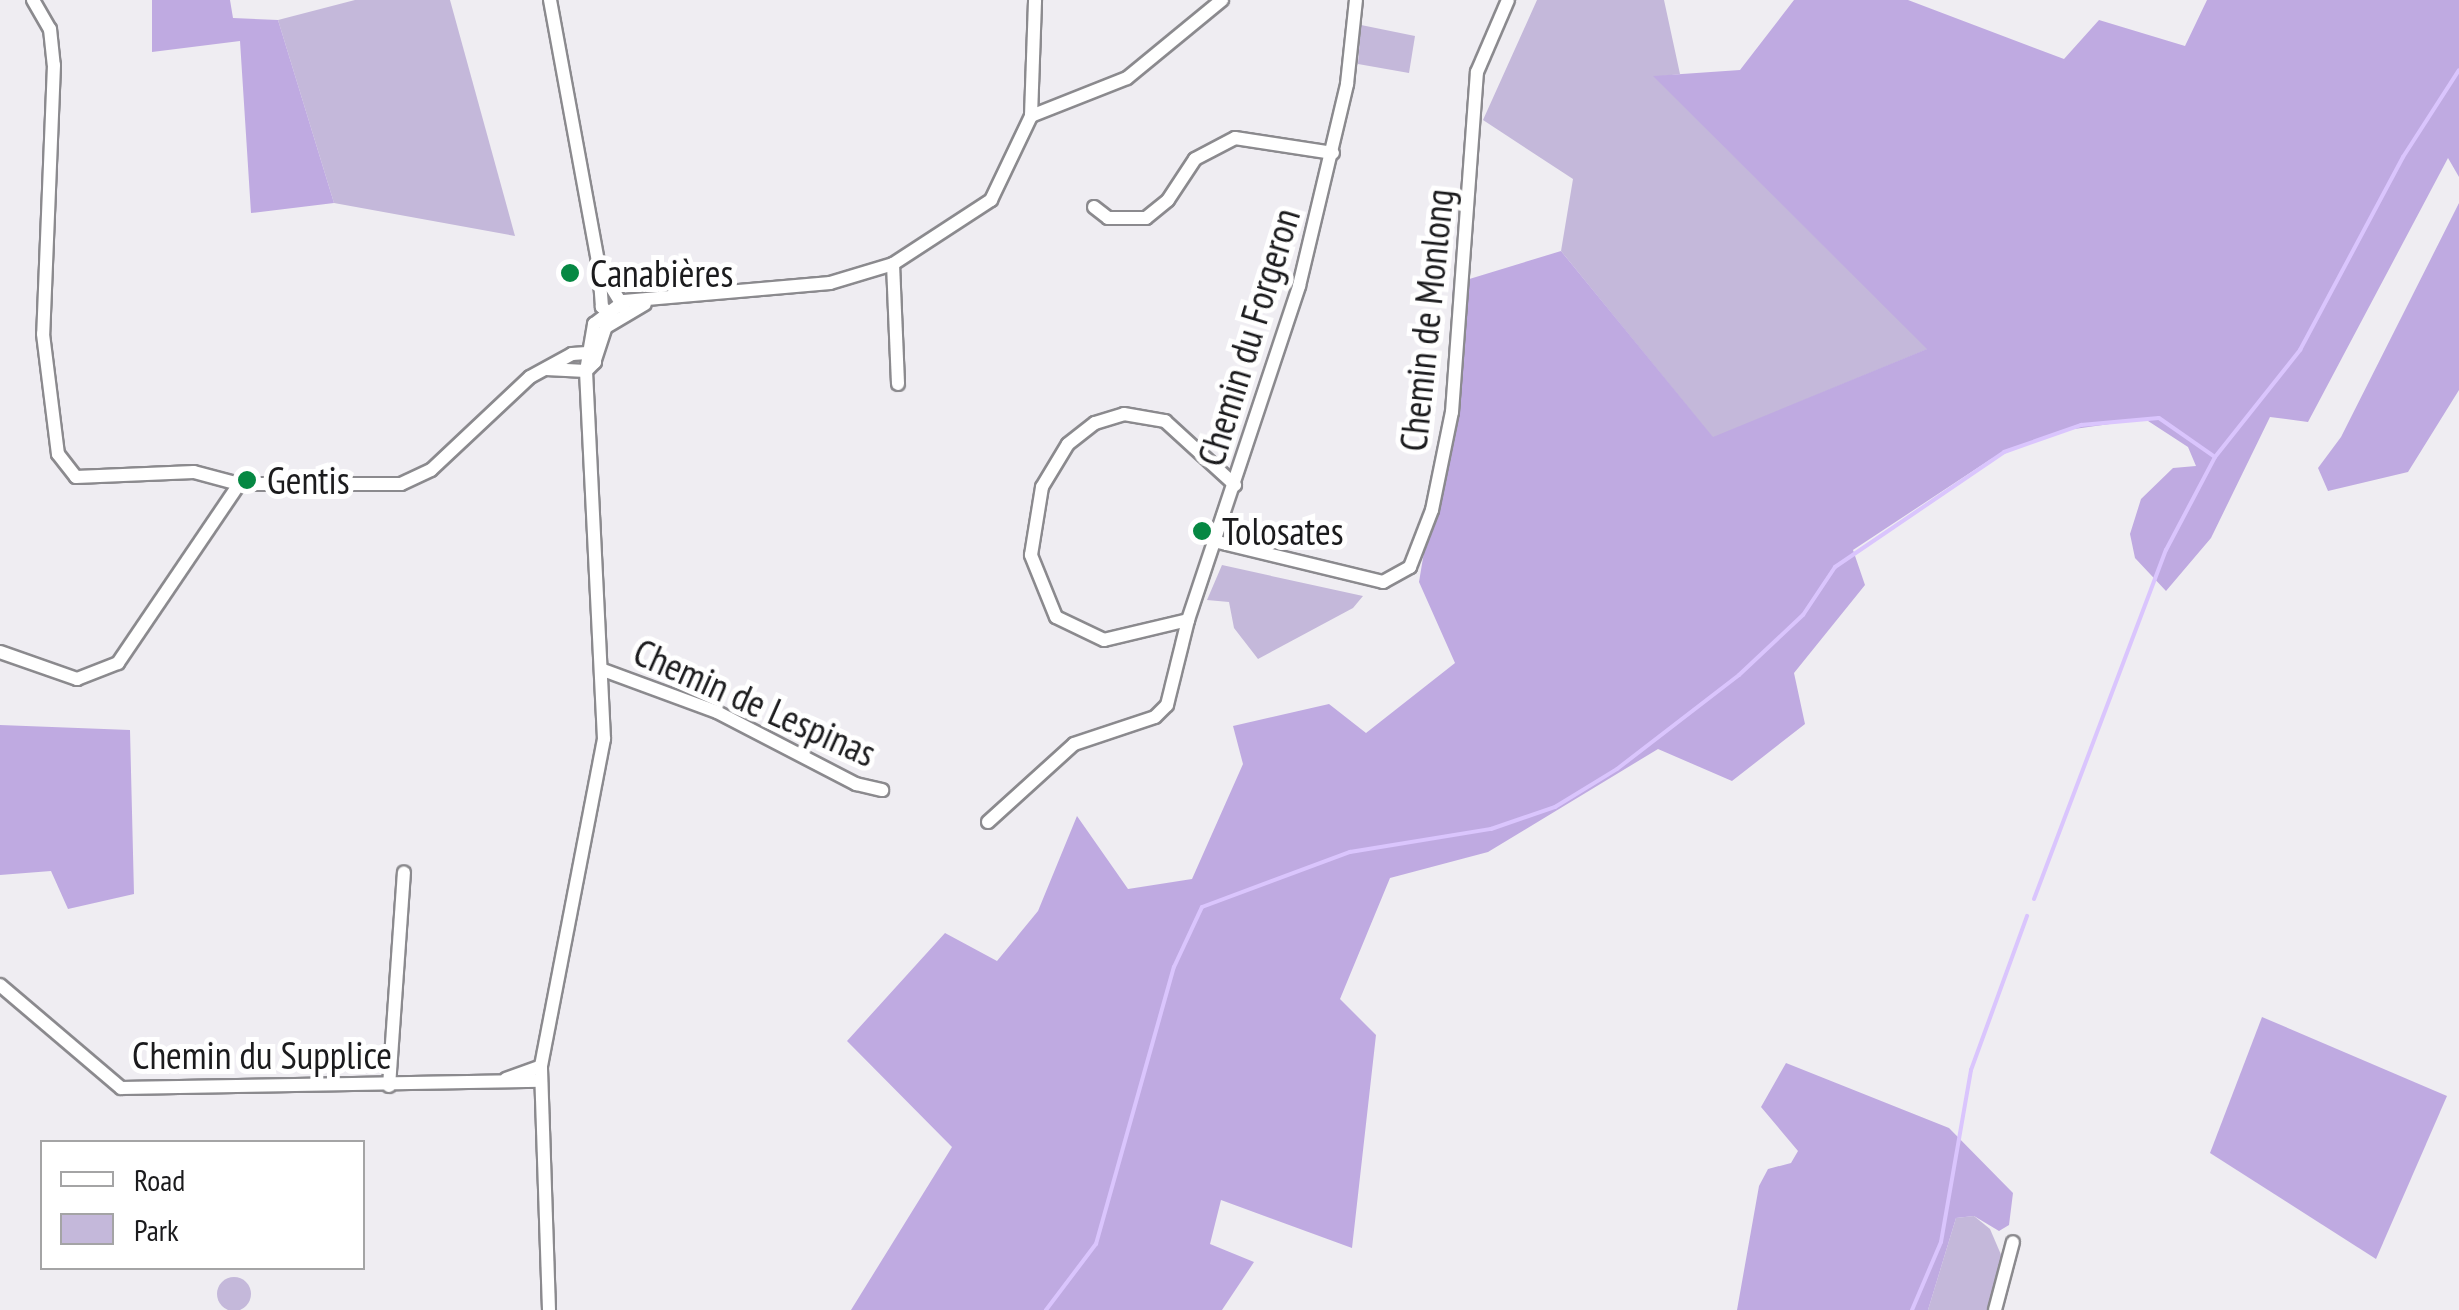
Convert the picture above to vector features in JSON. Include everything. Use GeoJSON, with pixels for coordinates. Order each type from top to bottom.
{"type":"FeatureCollection","features":[{"type":"Feature","properties":{"kind":"street"},"geometry":{"type":"LineString","coordinates":[[33,0],[53,46],[43,334],[58,454],[84,479],[194,472],[239,484],[387,486],[414,480],[507,394],[546,369],[589,362]]}},
{"type":"Feature","properties":{"kind":"street"},"geometry":{"type":"LineString","coordinates":[[550,0],[599,267],[617,309]]}},
{"type":"Feature","properties":{"kind":"street"},"geometry":{"type":"LineString","coordinates":[[617,309],[682,297],[830,283],[892,264],[990,200],[1032,116],[1034,0]]}},
{"type":"Feature","properties":{"kind":"street","name":"Chemin du Forgeron"},"geometry":{"type":"LineString","coordinates":[[988,822],[1074,744],[1162,712],[1188,620],[1218,542],[1292,312],[1333,153],[1356,0]]}},
{"type":"Feature","properties":{"kind":"street","name":"Chemin de Monlong"},"geometry":{"type":"LineString","coordinates":[[1218,542],[1383,582],[1401,575],[1418,552],[1452,412],[1477,72],[1508,0]]}},
{"type":"Feature","properties":{"kind":"street"},"geometry":{"type":"LineString","coordinates":[[1032,116],[1126,78],[1220,2]]}},
{"type":"Feature","properties":{"kind":"street"},"geometry":{"type":"LineString","coordinates":[[1094,207],[1108,218],[1146,218],[1168,200],[1194,159],[1235,138],[1333,153]]}},
{"type":"Feature","properties":{"kind":"street"},"geometry":{"type":"LineString","coordinates":[[892,264],[898,384]]}},
{"type":"Feature","properties":{"kind":"street"},"geometry":{"type":"LineString","coordinates":[[599,267],[617,309]]}},
{"type":"Feature","properties":{"kind":"street"},"geometry":{"type":"LineString","coordinates":[[549,1310],[540,1066],[598,791],[603,670],[589,362],[617,309]]}},
{"type":"Feature","properties":{"kind":"street"},"geometry":{"type":"LineString","coordinates":[[1188,620],[1104,640],[1056,617],[1031,555],[1042,487],[1068,444],[1095,424],[1124,414],[1165,421],[1194,441],[1235,486]]}},
{"type":"Feature","properties":{"kind":"street"},"geometry":{"type":"LineString","coordinates":[[0,652],[77,680],[118,663],[239,484]]}},
{"type":"Feature","properties":{"kind":"street","name":"Chemin de Lespinas"},"geometry":{"type":"LineString","coordinates":[[603,670],[717,712],[856,784],[882,790]]}},
{"type":"Feature","properties":{"kind":"street"},"geometry":{"type":"LineString","coordinates":[[389,1086],[404,873]]}},
{"type":"Feature","properties":{"kind":"street","name":"Chemin du Supplice"},"geometry":{"type":"LineString","coordinates":[[0,986],[121,1088],[540,1081]]}},
{"type":"Feature","properties":{"kind":"street","name":"Chemin du Supplice"},"geometry":{"type":"LineString","coordinates":[[501,1081],[540,1066]]}},
{"type":"Feature","properties":{"kind":"street"},"geometry":{"type":"LineString","coordinates":[[1995,1310],[2013,1242]]}},
{"type":"Feature","properties":{"kind":"green space"},"geometry":{"type":"Polygon","coordinates":[[[355,0],[450,0],[515,236],[334,203],[278,20],[355,0]]]}},
{"type":"Feature","properties":{"kind":"green space"},"geometry":{"type":"Polygon","coordinates":[[[1537,0],[1664,0],[1680,74],[1655,77],[1928,349],[1713,438],[1561,251],[1573,179],[1483,120],[1537,0]]]}},
{"type":"Feature","properties":{"kind":"green space"},"geometry":{"type":"Polygon","coordinates":[[[1361,25],[1415,36],[1409,73],[1358,64],[1361,25]]]}},
{"type":"Feature","properties":{"kind":"green space"},"geometry":{"type":"Polygon","coordinates":[[[1222,565],[1363,596],[1353,608],[1258,659],[1234,628],[1229,602],[1207,600],[1222,565]]]}},
{"type":"Feature","properties":{"kind":"green space"},"geometry":{"type":"Polygon","coordinates":[[[1974,1216],[1990,1229],[2005,1264],[1990,1310],[1928,1310],[1956,1218],[1974,1216]]]}},
{"type":"Feature","properties":{"kind":"green space"},"geometry":{"type":"Polygon","coordinates":[[[234,1277],[246,1282],[251,1294],[246,1306],[234,1311],[222,1306],[217,1294],[222,1282],[234,1277]]]}},
{"type":"Feature","properties":{"kind":"shaded area"},"geometry":{"type":"Polygon","coordinates":[[[152,0],[230,0],[233,18],[278,20],[334,203],[251,213],[240,41],[152,52],[152,0]]]}},
{"type":"Feature","properties":{"kind":"shaded area"},"geometry":{"type":"Polygon","coordinates":[[[1794,0],[1908,0],[2064,59],[2099,20],[2185,46],[2207,0],[2459,0],[2459,177],[2448,158],[2308,422],[2270,417],[2211,538],[2166,591],[2135,558],[2130,534],[2141,499],[2173,468],[2196,466],[2188,447],[2145,419],[2060,431],[1991,459],[1853,550],[1865,585],[1794,673],[1805,724],[1732,781],[1658,749],[1488,852],[1390,878],[1340,999],[1376,1035],[1352,1248],[1221,1200],[1210,1244],[1254,1262],[1222,1310],[851,1310],[952,1147],[847,1041],[945,933],[997,961],[1038,911],[1077,816],[1128,889],[1192,879],[1243,764],[1233,726],[1329,704],[1366,733],[1455,663],[1419,582],[1448,408],[1453,284],[1561,251],[1713,437],[1927,349],[1653,76],[1740,70],[1794,0]]]}},
{"type":"Feature","properties":{"kind":"shaded area"},"geometry":{"type":"Polygon","coordinates":[[[2459,203],[2459,390],[2408,472],[2328,491],[2318,468],[2341,437],[2459,203]]]}},
{"type":"Feature","properties":{"kind":"shaded area"},"geometry":{"type":"Polygon","coordinates":[[[0,725],[130,730],[134,894],[68,909],[51,871],[0,875],[0,725]]]}},
{"type":"Feature","properties":{"kind":"shaded area"},"geometry":{"type":"Polygon","coordinates":[[[2262,1017],[2447,1096],[2376,1259],[2210,1153],[2262,1017]]]}},
{"type":"Feature","properties":{"kind":"shaded area"},"geometry":{"type":"Polygon","coordinates":[[[1786,1063],[1949,1128],[2013,1193],[2009,1225],[1999,1231],[1974,1216],[1956,1218],[1928,1310],[1737,1310],[1759,1186],[1768,1169],[1791,1163],[1798,1151],[1761,1107],[1786,1063]]]}},
{"type":"Feature","properties":{"kind":"waterway"},"geometry":{"type":"LineString","coordinates":[[1046,1310],[1096,1244],[1174,967],[1202,907],[1350,852],[1491,829],[1555,807],[1617,769],[1739,675],[1803,615],[1835,567],[2004,452],[2081,425],[2159,418],[2215,457],[2300,350],[2403,157],[2459,70]]}},
{"type":"Feature","properties":{"kind":"waterway"},"geometry":{"type":"LineString","coordinates":[[2034,899],[2166,550],[2215,457]]}},
{"type":"Feature","properties":{"kind":"waterway"},"geometry":{"type":"LineString","coordinates":[[1912,1310],[1941,1242],[1971,1070],[2027,916]]}},
{"type":"Feature","properties":{"kind":"place","name":"Canabières"},"geometry":{"type":"Point","coordinates":[570,273]}},
{"type":"Feature","properties":{"kind":"place","name":"Gentis"},"geometry":{"type":"Point","coordinates":[247,480]}},
{"type":"Feature","properties":{"kind":"place","name":"Tolosates"},"geometry":{"type":"Point","coordinates":[1202,531]}}]}
